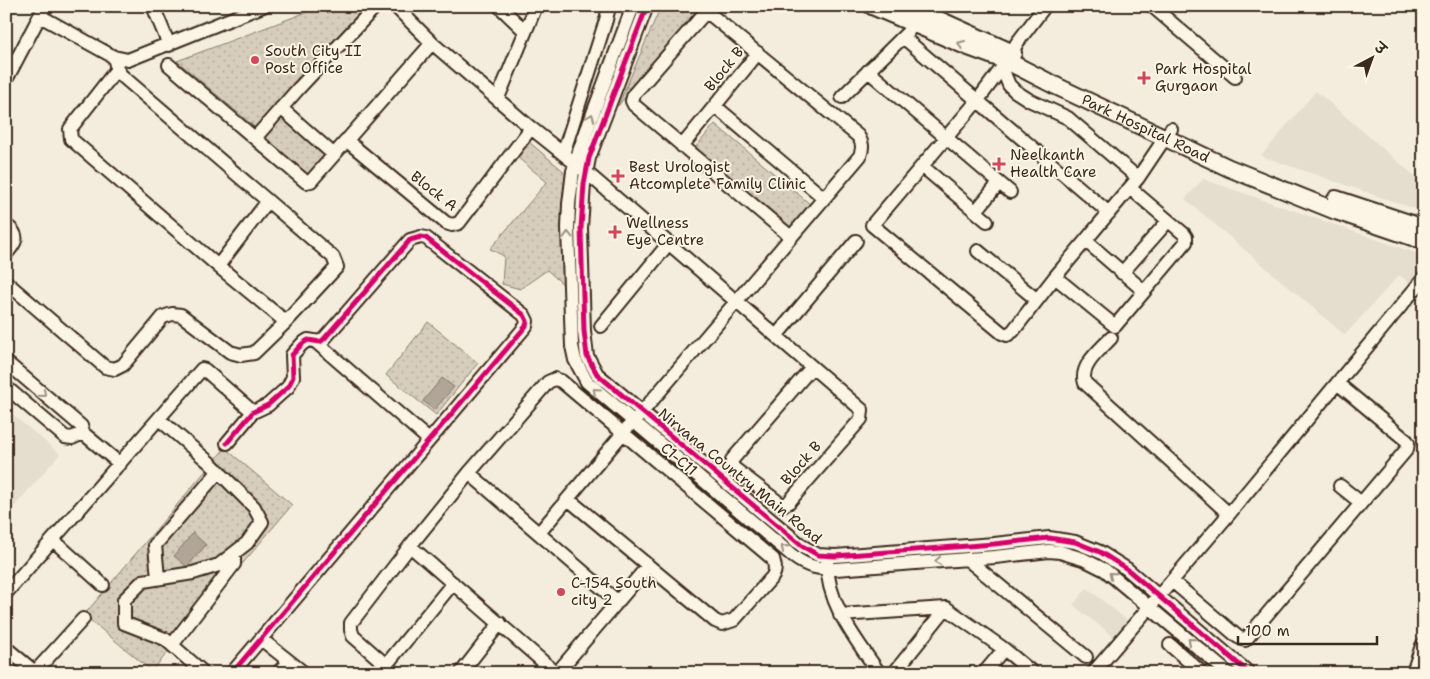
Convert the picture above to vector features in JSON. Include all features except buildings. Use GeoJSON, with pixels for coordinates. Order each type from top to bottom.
{"type":"FeatureCollection","features":[{"type":"Feature","properties":{"kind":"main road","name":"Park Hospital Road"},"geometry":{"type":"LineString","coordinates":[[872,6],[966,46],[1007,60]]}},
{"type":"Feature","properties":{"kind":"main road","name":"Park Hospital Road"},"geometry":{"type":"LineString","coordinates":[[908,6],[1007,60],[1169,134],[1246,175],[1336,211],[1424,241]]}},
{"type":"Feature","properties":{"kind":"main road","name":"Park Hospital Road"},"geometry":{"type":"LineString","coordinates":[[1169,134],[1315,192],[1424,228]]}},
{"type":"Feature","properties":{"kind":"main road"},"geometry":{"type":"LineString","coordinates":[[1415,673],[1424,646]]}},
{"type":"Feature","properties":{"kind":"street"},"geometry":{"type":"LineString","coordinates":[[153,6],[169,45]]}},
{"type":"Feature","properties":{"kind":"street"},"geometry":{"type":"LineString","coordinates":[[263,6],[169,45],[115,63],[70,129],[71,139],[286,322]]}},
{"type":"Feature","properties":{"kind":"street"},"geometry":{"type":"LineString","coordinates":[[255,138],[376,6]]}},
{"type":"Feature","properties":{"kind":"street"},"geometry":{"type":"LineString","coordinates":[[499,6],[525,31]]}},
{"type":"Feature","properties":{"kind":"street"},"geometry":{"type":"LineString","coordinates":[[498,98],[536,6]]}},
{"type":"Feature","properties":{"kind":"street"},"geometry":{"type":"LineString","coordinates":[[397,7],[432,43],[563,154],[606,20],[607,6]]}},
{"type":"Feature","properties":{"kind":"street"},"geometry":{"type":"LineString","coordinates":[[581,168],[589,123],[633,6]]}},
{"type":"Feature","properties":{"kind":"street","name":"Nirvana Country Main Road"},"geometry":{"type":"LineString","coordinates":[[647,6],[589,158],[581,168],[573,171],[568,228],[571,332],[575,360],[587,382],[635,419],[808,566],[827,562],[1031,540],[1062,539],[1087,546],[1127,568],[1249,673]]}},
{"type":"Feature","properties":{"kind":"street"},"geometry":{"type":"LineString","coordinates":[[1045,6],[978,100],[872,225],[1002,333],[1007,335],[1013,331],[1130,188],[1169,134]]}},
{"type":"Feature","properties":{"kind":"street"},"geometry":{"type":"LineString","coordinates":[[1152,6],[1235,77]]}},
{"type":"Feature","properties":{"kind":"street"},"geometry":{"type":"LineString","coordinates":[[6,80],[43,11],[115,63],[130,83],[333,257],[337,267],[254,353],[242,355],[230,352],[181,315],[172,314],[163,317],[123,364],[115,369],[105,367],[6,282]]}},
{"type":"Feature","properties":{"kind":"street","name":"Block B"},"geometry":{"type":"LineString","coordinates":[[539,533],[860,156],[863,144],[858,136],[711,14],[703,15],[634,94],[632,102],[791,237]]}},
{"type":"Feature","properties":{"kind":"street"},"geometry":{"type":"LineString","coordinates":[[842,97],[915,24]]}},
{"type":"Feature","properties":{"kind":"street"},"geometry":{"type":"LineString","coordinates":[[903,37],[1109,213]]}},
{"type":"Feature","properties":{"kind":"street"},"geometry":{"type":"LineString","coordinates":[[169,65],[306,182],[310,181],[432,43]]}},
{"type":"Feature","properties":{"kind":"street","name":"Block B"},"geometry":{"type":"LineString","coordinates":[[682,146],[758,53]]}},
{"type":"Feature","properties":{"kind":"street"},"geometry":{"type":"LineString","coordinates":[[1007,60],[1009,85],[1014,91],[1068,118],[1138,178]]}},
{"type":"Feature","properties":{"kind":"street"},"geometry":{"type":"LineString","coordinates":[[868,71],[1010,192]]}},
{"type":"Feature","properties":{"kind":"street","name":"Block B"},"geometry":{"type":"LineString","coordinates":[[715,106],[824,198]]}},
{"type":"Feature","properties":{"kind":"street"},"geometry":{"type":"LineString","coordinates":[[281,108],[334,154]]}},
{"type":"Feature","properties":{"kind":"street","name":"Block A"},"geometry":{"type":"LineString","coordinates":[[346,140],[446,223],[452,225],[458,223],[531,128]]}},
{"type":"Feature","properties":{"kind":"street","name":"Block B"},"geometry":{"type":"LineString","coordinates":[[563,154],[581,168],[862,410],[861,418],[788,503],[782,505],[735,469],[732,465],[732,460],[812,367]]}},
{"type":"Feature","properties":{"kind":"street"},"geometry":{"type":"LineString","coordinates":[[922,166],[987,221]]}},
{"type":"Feature","properties":{"kind":"street"},"geometry":{"type":"LineString","coordinates":[[976,211],[999,183]]}},
{"type":"Feature","properties":{"kind":"street"},"geometry":{"type":"LineString","coordinates":[[1056,277],[1115,326],[1186,242],[1184,234],[1130,188]]}},
{"type":"Feature","properties":{"kind":"street"},"geometry":{"type":"LineString","coordinates":[[218,266],[268,201]]}},
{"type":"Feature","properties":{"kind":"street"},"geometry":{"type":"LineString","coordinates":[[1122,273],[1168,221]]}},
{"type":"Feature","properties":{"kind":"street"},"geometry":{"type":"LineString","coordinates":[[6,225],[16,235],[16,242],[6,254]]}},
{"type":"Feature","properties":{"kind":"street"},"geometry":{"type":"LineString","coordinates":[[232,673],[526,326],[527,321],[524,316],[421,236],[404,244],[324,340],[316,342]]}},
{"type":"Feature","properties":{"kind":"street"},"geometry":{"type":"LineString","coordinates":[[776,336],[856,241]]}},
{"type":"Feature","properties":{"kind":"street"},"geometry":{"type":"LineString","coordinates":[[1086,241],[1144,291]]}},
{"type":"Feature","properties":{"kind":"street"},"geometry":{"type":"LineString","coordinates":[[601,326],[669,244]]}},
{"type":"Feature","properties":{"kind":"street"},"geometry":{"type":"LineString","coordinates":[[978,252],[1037,300]]}},
{"type":"Feature","properties":{"kind":"street"},"geometry":{"type":"LineString","coordinates":[[1093,673],[1229,514],[1424,278]]}},
{"type":"Feature","properties":{"kind":"street"},"geometry":{"type":"LineString","coordinates":[[1111,338],[1085,368],[1085,383],[1229,514]]}},
{"type":"Feature","properties":{"kind":"street"},"geometry":{"type":"LineString","coordinates":[[226,443],[253,412],[268,405],[288,387],[293,377],[292,355],[308,340],[316,342],[429,440]]}},
{"type":"Feature","properties":{"kind":"street"},"geometry":{"type":"LineString","coordinates":[[6,362],[81,426],[83,433],[120,464]]}},
{"type":"Feature","properties":{"kind":"street"},"geometry":{"type":"LineString","coordinates":[[6,593],[204,369],[253,412]]}},
{"type":"Feature","properties":{"kind":"street","name":"C1-C11"},"geometry":{"type":"LineString","coordinates":[[469,473],[548,382],[555,379],[635,419],[773,559],[775,566],[773,576],[734,620],[722,624],[715,621],[648,566]]}},
{"type":"Feature","properties":{"kind":"street"},"geometry":{"type":"LineString","coordinates":[[1172,581],[1238,638],[1245,640],[1360,502],[1407,450],[1407,440],[1337,383]]}},
{"type":"Feature","properties":{"kind":"street"},"geometry":{"type":"LineString","coordinates":[[6,387],[65,436],[72,438],[83,433]]}},
{"type":"Feature","properties":{"kind":"street"},"geometry":{"type":"LineString","coordinates":[[159,419],[218,471],[254,507],[262,522],[247,543],[219,565],[193,573],[143,581],[124,600],[124,624],[165,639],[204,673]]}},
{"type":"Feature","properties":{"kind":"street"},"geometry":{"type":"LineString","coordinates":[[158,578],[155,545],[218,471]]}},
{"type":"Feature","properties":{"kind":"street"},"geometry":{"type":"LineString","coordinates":[[453,583],[391,669],[353,636],[351,623],[469,473],[618,602]]}},
{"type":"Feature","properties":{"kind":"street"},"geometry":{"type":"LineString","coordinates":[[1340,486],[1360,502]]}},
{"type":"Feature","properties":{"kind":"street"},"geometry":{"type":"LineString","coordinates":[[410,546],[557,673],[648,566],[568,499]]}},
{"type":"Feature","properties":{"kind":"street"},"geometry":{"type":"LineString","coordinates":[[53,540],[103,585]]}},
{"type":"Feature","properties":{"kind":"street","name":"Nirvana Country Main Road"},"geometry":{"type":"LineString","coordinates":[[827,562],[967,559],[1049,552],[1071,555],[1094,563],[1105,570],[1228,673]]}},
{"type":"Feature","properties":{"kind":"street"},"geometry":{"type":"LineString","coordinates":[[172,645],[234,564],[234,554]]}},
{"type":"Feature","properties":{"kind":"street"},"geometry":{"type":"LineString","coordinates":[[967,559],[1086,657]]}},
{"type":"Feature","properties":{"kind":"street"},"geometry":{"type":"LineString","coordinates":[[827,562],[828,578],[840,615],[879,673]]}},
{"type":"Feature","properties":{"kind":"street"},"geometry":{"type":"LineString","coordinates":[[840,615],[946,608],[1004,649],[1033,673]]}},
{"type":"Feature","properties":{"kind":"street"},"geometry":{"type":"LineString","coordinates":[[894,673],[946,608]]}},
{"type":"Feature","properties":{"kind":"street"},"geometry":{"type":"LineString","coordinates":[[6,648],[35,672],[83,619]]}},
{"type":"Feature","properties":{"kind":"street"},"geometry":{"type":"LineString","coordinates":[[461,673],[500,623]]}},
{"type":"Feature","properties":{"kind":"street"},"geometry":{"type":"LineString","coordinates":[[262,639],[304,673]]}},
{"type":"Feature","properties":{"kind":"street"},"geometry":{"type":"LineString","coordinates":[[1170,645],[1202,673]]}},
{"type":"Feature","properties":{"kind":"street"},"geometry":{"type":"LineString","coordinates":[[984,673],[1004,649]]}},
{"type":"Feature","properties":{"kind":"street"},"geometry":{"type":"LineString","coordinates":[[278,673],[289,660]]}},
{"type":"Feature","properties":{"kind":"shaded area"},"geometry":{"type":"Polygon","coordinates":[[[323,6],[366,6],[256,128],[177,61],[323,6]]]}},
{"type":"Feature","properties":{"kind":"shaded area"},"geometry":{"type":"Polygon","coordinates":[[[661,6],[700,6],[618,106],[661,6]]]}},
{"type":"Feature","properties":{"kind":"shaded area"},"geometry":{"type":"Polygon","coordinates":[[[1316,91],[1424,184],[1424,212],[1261,156],[1316,91]]]}},
{"type":"Feature","properties":{"kind":"shaded area"},"geometry":{"type":"Polygon","coordinates":[[[281,114],[329,156],[308,180],[260,138],[281,114]]]}},
{"type":"Feature","properties":{"kind":"shaded area"},"geometry":{"type":"Polygon","coordinates":[[[715,124],[811,205],[785,235],[690,154],[715,124]]]}},
{"type":"Feature","properties":{"kind":"shaded area"},"geometry":{"type":"Polygon","coordinates":[[[529,142],[567,174],[561,228],[566,287],[547,270],[520,289],[502,284],[504,256],[490,249],[547,182],[517,157],[529,142]]]}},
{"type":"Feature","properties":{"kind":"shaded area"},"geometry":{"type":"Polygon","coordinates":[[[1203,179],[1424,256],[1424,268],[1410,284],[1399,275],[1345,335],[1185,199],[1203,179]]]}},
{"type":"Feature","properties":{"kind":"shaded area"},"geometry":{"type":"Polygon","coordinates":[[[428,322],[478,363],[436,415],[386,375],[428,322]]]}},
{"type":"Feature","properties":{"kind":"shaded area"},"geometry":{"type":"Polygon","coordinates":[[[442,378],[454,387],[434,410],[423,401],[442,378]]]}},
{"type":"Feature","properties":{"kind":"shaded area"},"geometry":{"type":"Polygon","coordinates":[[[6,409],[60,454],[6,516],[6,409]]]}},
{"type":"Feature","properties":{"kind":"shaded area"},"geometry":{"type":"Polygon","coordinates":[[[225,448],[292,505],[152,671],[84,615],[225,448]]]}},
{"type":"Feature","properties":{"kind":"shaded area"},"geometry":{"type":"Polygon","coordinates":[[[193,533],[206,545],[187,567],[174,556],[193,533]]]}},
{"type":"Feature","properties":{"kind":"shaded area"},"geometry":{"type":"Polygon","coordinates":[[[1087,588],[1127,620],[1114,637],[1073,605],[1087,588]]]}},
{"type":"Feature","properties":{"kind":"cycle path"},"geometry":{"type":"LineString","coordinates":[[647,6],[589,158],[584,184],[581,228],[584,331],[587,356],[597,374],[802,546],[818,555],[835,556],[1049,538],[1075,542],[1100,552],[1127,569],[1249,673]]}},
{"type":"Feature","properties":{"kind":"cycle path"},"geometry":{"type":"LineString","coordinates":[[227,443],[253,412],[268,405],[288,387],[293,377],[292,355],[308,340],[320,342],[324,339],[410,240],[421,237],[426,238],[524,315],[527,321],[526,326],[232,673]]}},
{"type":"Feature","properties":{"kind":"place","name":"South City II Post Office"},"geometry":{"type":"Point","coordinates":[255,60]}},
{"type":"Feature","properties":{"kind":"place","name":"Park Hospital Gurgaon"},"geometry":{"type":"Point","coordinates":[1144,78]}},
{"type":"Feature","properties":{"kind":"place","name":"Neelkanth Health Care"},"geometry":{"type":"Point","coordinates":[999,164]}},
{"type":"Feature","properties":{"kind":"place","name":"Best Urologist Atcomplete Family Clinic"},"geometry":{"type":"Point","coordinates":[618,176]}},
{"type":"Feature","properties":{"kind":"place","name":"Wellness Eye Centre"},"geometry":{"type":"Point","coordinates":[615,232]}},
{"type":"Feature","properties":{"kind":"place","name":"C-154 South city 2"},"geometry":{"type":"Point","coordinates":[561,592]}}]}
